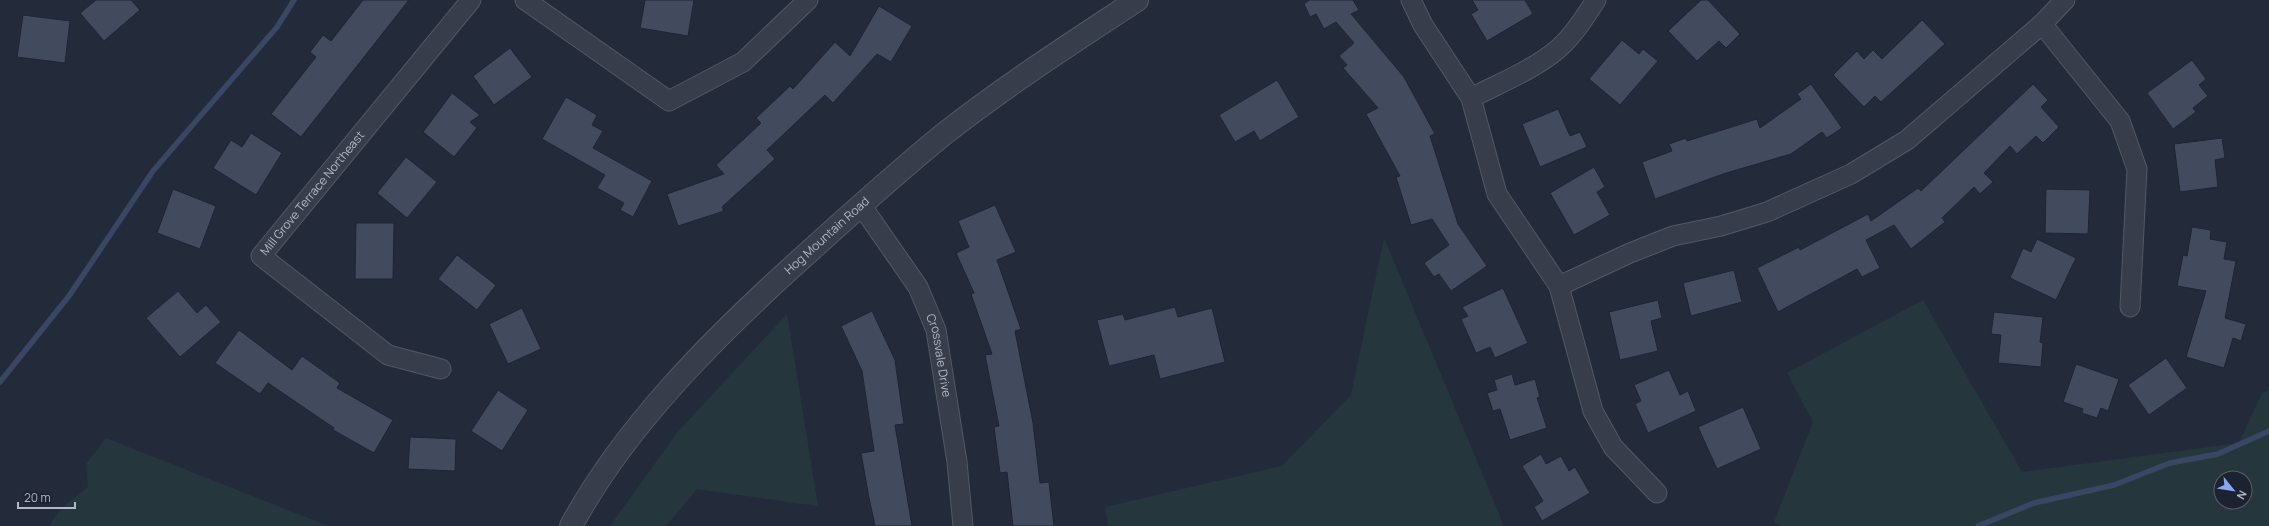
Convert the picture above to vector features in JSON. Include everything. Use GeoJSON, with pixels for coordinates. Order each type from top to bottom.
{"type":"FeatureCollection","features":[{"type":"Feature","properties":{"kind":"street","name":"Mill Grove Terrace Northeast"},"geometry":{"type":"LineString","coordinates":[[441,369],[388,355],[261,256],[471,0]]}},
{"type":"Feature","properties":{"kind":"street"},"geometry":{"type":"LineString","coordinates":[[525,0],[669,101],[742,62],[808,0]]}},
{"type":"Feature","properties":{"kind":"street","name":"Hog Mountain Road"},"geometry":{"type":"LineString","coordinates":[[571,526],[582,505],[633,432],[732,322],[861,204],[945,134],[1044,63],[1137,0]]}},
{"type":"Feature","properties":{"kind":"street"},"geometry":{"type":"LineString","coordinates":[[1411,0],[1423,25],[1471,98],[1497,194],[1559,286],[1593,411],[1613,447],[1657,493]]}},
{"type":"Feature","properties":{"kind":"street"},"geometry":{"type":"LineString","coordinates":[[1471,98],[1534,66],[1558,48],[1582,21],[1596,0]]}},
{"type":"Feature","properties":{"kind":"street"},"geometry":{"type":"LineString","coordinates":[[1559,286],[1630,253],[1673,236],[1721,226],[1767,212],[1851,174],[1907,140],[2042,24],[2065,0]]}},
{"type":"Feature","properties":{"kind":"street"},"geometry":{"type":"LineString","coordinates":[[2042,24],[2120,121],[2137,169],[2130,307]]}},
{"type":"Feature","properties":{"kind":"street","name":"Crossvale Drive"},"geometry":{"type":"LineString","coordinates":[[861,204],[918,287],[936,330],[957,462],[963,526]]}},
{"type":"Feature","properties":{"kind":"shaded area"},"geometry":{"type":"Polygon","coordinates":[[[1384,238],[1504,526],[1108,526],[1105,507],[1282,466],[1351,395],[1384,238]]]}},
{"type":"Feature","properties":{"kind":"shaded area"},"geometry":{"type":"Polygon","coordinates":[[[1923,300],[2022,472],[2239,443],[2262,393],[2269,390],[2269,526],[1780,526],[1774,522],[1813,422],[1787,373],[1923,300]]]}},
{"type":"Feature","properties":{"kind":"shaded area"},"geometry":{"type":"Polygon","coordinates":[[[787,314],[818,506],[697,489],[666,526],[610,526],[676,434],[787,314]]]}},
{"type":"Feature","properties":{"kind":"shaded area"},"geometry":{"type":"Polygon","coordinates":[[[106,438],[328,526],[50,526],[61,509],[88,487],[86,464],[106,438]]]}},
{"type":"Feature","properties":{"kind":"building"},"geometry":{"type":"Polygon","coordinates":[[[96,0],[131,0],[140,10],[104,41],[80,13],[96,0]]]}},
{"type":"Feature","properties":{"kind":"building"},"geometry":{"type":"Polygon","coordinates":[[[363,0],[409,0],[301,137],[271,114],[316,57],[310,52],[323,35],[331,41],[363,0]]]}},
{"type":"Feature","properties":{"kind":"building"},"geometry":{"type":"Polygon","coordinates":[[[645,0],[694,0],[688,36],[640,28],[645,0]]]}},
{"type":"Feature","properties":{"kind":"building"},"geometry":{"type":"Polygon","coordinates":[[[1309,0],[1353,0],[1359,10],[1351,14],[1404,77],[1435,134],[1430,136],[1458,224],[1487,266],[1451,291],[1439,274],[1434,277],[1424,263],[1449,245],[1432,219],[1411,225],[1396,177],[1400,176],[1366,114],[1378,108],[1343,68],[1347,65],[1339,56],[1354,43],[1336,22],[1324,29],[1316,14],[1310,17],[1304,4],[1309,0]]]}},
{"type":"Feature","properties":{"kind":"building"},"geometry":{"type":"Polygon","coordinates":[[[1472,0],[1525,0],[1533,14],[1487,41],[1471,14],[1478,10],[1472,0]]]}},
{"type":"Feature","properties":{"kind":"building"},"geometry":{"type":"Polygon","coordinates":[[[1701,0],[1708,0],[1740,34],[1726,48],[1719,41],[1697,61],[1668,31],[1701,0]]]}},
{"type":"Feature","properties":{"kind":"building"},"geometry":{"type":"Polygon","coordinates":[[[879,6],[912,26],[891,62],[877,54],[833,103],[825,95],[767,150],[775,159],[722,207],[724,211],[678,226],[667,194],[724,174],[716,165],[761,123],[756,118],[790,86],[793,89],[835,42],[850,56],[879,6]]]}},
{"type":"Feature","properties":{"kind":"building"},"geometry":{"type":"Polygon","coordinates":[[[23,15],[70,21],[65,63],[17,57],[23,15]]]}},
{"type":"Feature","properties":{"kind":"building"},"geometry":{"type":"Polygon","coordinates":[[[1922,20],[1945,44],[1881,102],[1875,96],[1864,107],[1833,75],[1857,51],[1864,59],[1873,50],[1882,59],[1922,20]]]}},
{"type":"Feature","properties":{"kind":"building"},"geometry":{"type":"Polygon","coordinates":[[[1622,40],[1639,54],[1643,49],[1658,61],[1620,105],[1589,79],[1622,40]]]}},
{"type":"Feature","properties":{"kind":"building"},"geometry":{"type":"Polygon","coordinates":[[[510,48],[532,77],[494,105],[473,76],[510,48]]]}},
{"type":"Feature","properties":{"kind":"building"},"geometry":{"type":"Polygon","coordinates":[[[2192,60],[2206,79],[2199,85],[2208,96],[2193,108],[2196,112],[2173,129],[2147,93],[2192,60]]]}},
{"type":"Feature","properties":{"kind":"building"},"geometry":{"type":"Polygon","coordinates":[[[1277,80],[1299,117],[1260,141],[1254,131],[1235,142],[1219,115],[1277,80]]]}},
{"type":"Feature","properties":{"kind":"building"},"geometry":{"type":"Polygon","coordinates":[[[1811,84],[1842,128],[1827,138],[1822,132],[1791,154],[1723,174],[1655,199],[1642,162],[1672,151],[1669,144],[1686,138],[1687,141],[1757,119],[1760,128],[1801,99],[1797,94],[1811,84]]]}},
{"type":"Feature","properties":{"kind":"building"},"geometry":{"type":"Polygon","coordinates":[[[2033,84],[2048,100],[2041,107],[2059,127],[2043,143],[2036,136],[2017,154],[2010,146],[1984,173],[1993,182],[1980,194],[1974,187],[1942,218],[1945,222],[1911,249],[1894,225],[1866,240],[1880,268],[1862,277],[1857,269],[1778,312],[1757,268],[1799,247],[1800,250],[1868,214],[1871,221],[1918,188],[1921,191],[2033,84]]]}},
{"type":"Feature","properties":{"kind":"building"},"geometry":{"type":"Polygon","coordinates":[[[452,93],[480,115],[470,122],[477,128],[454,157],[423,132],[452,93]]]}},
{"type":"Feature","properties":{"kind":"building"},"geometry":{"type":"Polygon","coordinates":[[[566,97],[597,115],[592,125],[603,131],[593,148],[652,181],[633,217],[620,210],[624,203],[597,188],[605,175],[542,139],[566,97]]]}},
{"type":"Feature","properties":{"kind":"building"},"geometry":{"type":"Polygon","coordinates":[[[1558,109],[1570,136],[1580,132],[1587,147],[1540,167],[1522,124],[1558,109]]]}},
{"type":"Feature","properties":{"kind":"building"},"geometry":{"type":"Polygon","coordinates":[[[251,133],[282,153],[256,195],[213,168],[231,140],[242,147],[251,133]]]}},
{"type":"Feature","properties":{"kind":"building"},"geometry":{"type":"Polygon","coordinates":[[[2222,138],[2225,158],[2215,160],[2218,187],[2180,192],[2174,144],[2222,138]]]}},
{"type":"Feature","properties":{"kind":"building"},"geometry":{"type":"Polygon","coordinates":[[[406,157],[437,182],[407,218],[377,193],[406,157]]]}},
{"type":"Feature","properties":{"kind":"building"},"geometry":{"type":"Polygon","coordinates":[[[1594,167],[1605,187],[1597,192],[1610,215],[1574,235],[1550,193],[1594,167]]]}},
{"type":"Feature","properties":{"kind":"building"},"geometry":{"type":"Polygon","coordinates":[[[173,189],[216,206],[200,249],[157,233],[173,189]]]}},
{"type":"Feature","properties":{"kind":"building"},"geometry":{"type":"Polygon","coordinates":[[[2046,189],[2090,190],[2088,234],[2045,233],[2046,189]]]}},
{"type":"Feature","properties":{"kind":"building"},"geometry":{"type":"Polygon","coordinates":[[[995,205],[1016,252],[997,260],[1021,329],[1015,331],[1033,423],[1040,483],[1049,482],[1054,526],[1013,526],[1007,472],[1000,473],[994,427],[999,426],[985,355],[992,354],[971,294],[974,293],[956,253],[969,247],[958,221],[995,205]]]}},
{"type":"Feature","properties":{"kind":"building"},"geometry":{"type":"Polygon","coordinates":[[[356,223],[394,223],[393,279],[355,279],[356,223]]]}},
{"type":"Feature","properties":{"kind":"building"},"geometry":{"type":"Polygon","coordinates":[[[2192,227],[2211,230],[2210,239],[2227,242],[2224,259],[2236,261],[2225,318],[2246,324],[2241,341],[2233,338],[2224,368],[2186,357],[2206,291],[2177,286],[2183,255],[2187,256],[2192,227]]]}},
{"type":"Feature","properties":{"kind":"building"},"geometry":{"type":"Polygon","coordinates":[[[2037,239],[2076,258],[2056,300],[2010,278],[2023,248],[2031,252],[2037,239]]]}},
{"type":"Feature","properties":{"kind":"building"},"geometry":{"type":"Polygon","coordinates":[[[457,255],[496,285],[477,310],[438,279],[457,255]]]}},
{"type":"Feature","properties":{"kind":"building"},"geometry":{"type":"Polygon","coordinates":[[[1734,270],[1742,302],[1691,316],[1683,283],[1734,270]]]}},
{"type":"Feature","properties":{"kind":"building"},"geometry":{"type":"Polygon","coordinates":[[[1503,288],[1528,343],[1495,358],[1490,347],[1476,353],[1461,319],[1468,316],[1462,307],[1503,288]]]}},
{"type":"Feature","properties":{"kind":"building"},"geometry":{"type":"Polygon","coordinates":[[[178,291],[197,313],[206,305],[221,322],[180,357],[146,318],[178,291]]]}},
{"type":"Feature","properties":{"kind":"building"},"geometry":{"type":"Polygon","coordinates":[[[1658,300],[1662,318],[1651,321],[1658,351],[1620,360],[1609,312],[1658,300]]]}},
{"type":"Feature","properties":{"kind":"building"},"geometry":{"type":"Polygon","coordinates":[[[1175,307],[1178,317],[1212,308],[1225,362],[1160,379],[1154,355],[1109,366],[1097,320],[1123,314],[1125,320],[1175,307]]]}},
{"type":"Feature","properties":{"kind":"building"},"geometry":{"type":"Polygon","coordinates":[[[522,308],[541,349],[508,364],[489,324],[522,308]]]}},
{"type":"Feature","properties":{"kind":"building"},"geometry":{"type":"Polygon","coordinates":[[[872,311],[895,360],[904,424],[895,425],[912,526],[875,526],[869,498],[861,453],[874,451],[862,371],[841,326],[872,311]]]}},
{"type":"Feature","properties":{"kind":"building"},"geometry":{"type":"Polygon","coordinates":[[[1994,312],[2043,317],[2040,342],[2043,343],[2041,367],[1998,363],[2001,335],[1991,334],[1994,312]]]}},
{"type":"Feature","properties":{"kind":"building"},"geometry":{"type":"Polygon","coordinates":[[[239,330],[292,370],[302,356],[340,383],[337,388],[393,420],[374,453],[333,430],[334,428],[268,383],[260,394],[215,363],[239,330]]]}},
{"type":"Feature","properties":{"kind":"building"},"geometry":{"type":"Polygon","coordinates":[[[2166,358],[2187,388],[2149,415],[2128,385],[2166,358]]]}},
{"type":"Feature","properties":{"kind":"building"},"geometry":{"type":"Polygon","coordinates":[[[2076,364],[2119,379],[2108,411],[2101,408],[2097,418],[2082,413],[2083,409],[2063,402],[2076,364]]]}},
{"type":"Feature","properties":{"kind":"building"},"geometry":{"type":"Polygon","coordinates":[[[1669,370],[1680,395],[1688,391],[1696,411],[1648,433],[1635,404],[1641,401],[1634,385],[1669,370]]]}},
{"type":"Feature","properties":{"kind":"building"},"geometry":{"type":"Polygon","coordinates":[[[1512,374],[1515,385],[1535,379],[1540,397],[1537,398],[1547,428],[1510,440],[1500,409],[1493,411],[1487,393],[1497,390],[1494,380],[1512,374]]]}},
{"type":"Feature","properties":{"kind":"building"},"geometry":{"type":"Polygon","coordinates":[[[498,390],[528,410],[502,451],[471,431],[498,390]]]}},
{"type":"Feature","properties":{"kind":"building"},"geometry":{"type":"Polygon","coordinates":[[[1743,407],[1761,449],[1717,469],[1698,427],[1743,407]]]}},
{"type":"Feature","properties":{"kind":"building"},"geometry":{"type":"Polygon","coordinates":[[[410,437],[456,439],[455,471],[408,469],[410,437]]]}},
{"type":"Feature","properties":{"kind":"building"},"geometry":{"type":"Polygon","coordinates":[[[1541,454],[1546,464],[1561,456],[1569,471],[1575,467],[1590,493],[1542,521],[1534,507],[1543,501],[1522,466],[1541,454]]]}},
{"type":"Feature","properties":{"kind":"waterway"},"geometry":{"type":"LineString","coordinates":[[0,382],[69,296],[153,171],[277,27],[294,0]]}},
{"type":"Feature","properties":{"kind":"waterway"},"geometry":{"type":"LineString","coordinates":[[1978,526],[2034,503],[2114,485],[2170,463],[2218,454],[2269,431]]}}]}
